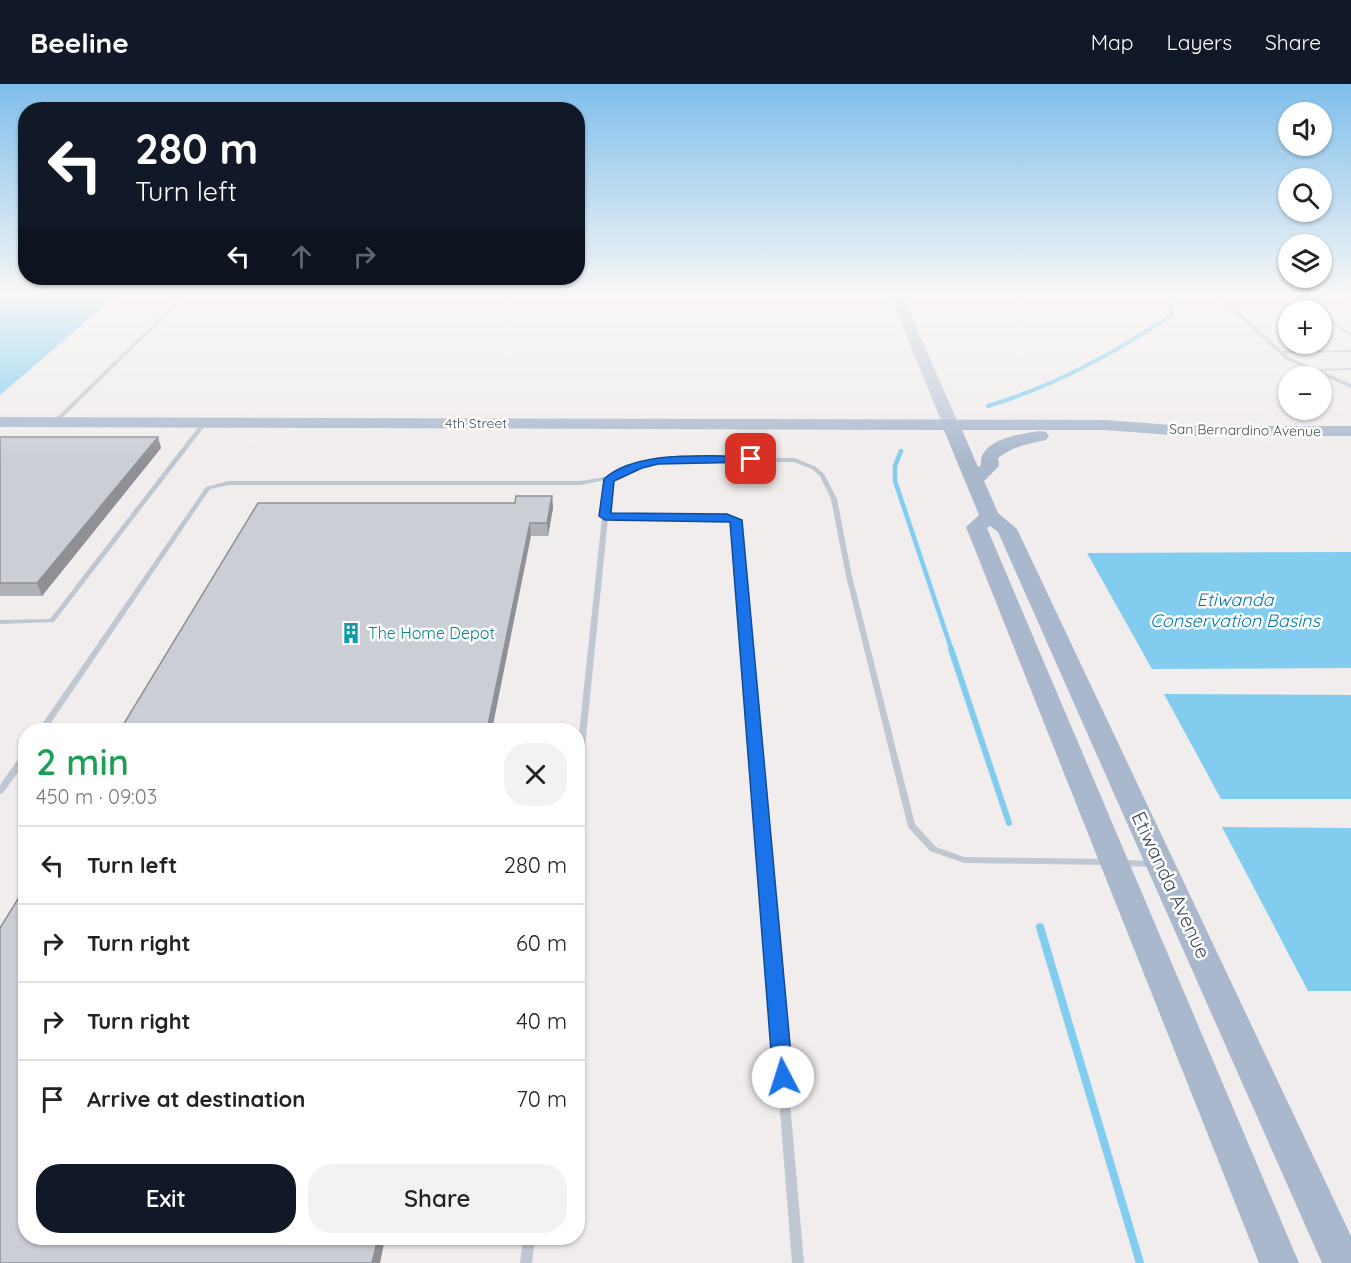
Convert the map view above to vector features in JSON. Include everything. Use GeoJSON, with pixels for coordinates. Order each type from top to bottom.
{"type":"FeatureCollection","features":[{"type":"Feature","properties":{"kind":"main road","name":"Etiwanda Avenue"},"geometry":{"type":"LineString","coordinates":[[919,350],[989,516],[1007,529],[1343,1263]]}},
{"type":"Feature","properties":{"kind":"main road","name":"San Bernardino Avenue"},"geometry":{"type":"LineString","coordinates":[[1139,426],[1175,419],[1351,419]]}},
{"type":"Feature","properties":{"kind":"main road","name":"4th Street"},"geometry":{"type":"LineString","coordinates":[[0,422],[951,425]]}},
{"type":"Feature","properties":{"kind":"main road","name":"San Bernardino Avenue"},"geometry":{"type":"LineString","coordinates":[[951,425],[1139,426],[1184,432],[1351,431]]}},
{"type":"Feature","properties":{"kind":"main road"},"geometry":{"type":"LineString","coordinates":[[974,480],[990,466],[989,456],[1003,445],[1017,439],[1065,435],[1105,425]]}},
{"type":"Feature","properties":{"kind":"main road"},"geometry":{"type":"LineString","coordinates":[[989,516],[976,527],[1116,862],[1279,1263]]}},
{"type":"Feature","properties":{"kind":"lane"},"geometry":{"type":"LineString","coordinates":[[56,421],[129,350]]}},
{"type":"Feature","properties":{"kind":"lane"},"geometry":{"type":"LineString","coordinates":[[1332,351],[1351,351]]}},
{"type":"Feature","properties":{"kind":"lane"},"geometry":{"type":"LineString","coordinates":[[1283,354],[1306,366]]}},
{"type":"Feature","properties":{"kind":"lane"},"geometry":{"type":"LineString","coordinates":[[1332,370],[1351,369]]}},
{"type":"Feature","properties":{"kind":"lane"},"geometry":{"type":"LineString","coordinates":[[1332,377],[1351,386]]}},
{"type":"Feature","properties":{"kind":"lane"},"geometry":{"type":"LineString","coordinates":[[0,622],[52,621],[205,422]]}},
{"type":"Feature","properties":{"kind":"lane"},"geometry":{"type":"LineString","coordinates":[[47,723],[208,488],[229,483],[580,483],[609,479],[638,466],[658,461],[795,460],[814,468],[822,475],[834,499],[849,576],[911,825],[933,849],[964,860],[1162,864]]}},
{"type":"Feature","properties":{"kind":"lane"},"geometry":{"type":"LineString","coordinates":[[584,723],[609,479]]}},
{"type":"Feature","properties":{"kind":"lane"},"geometry":{"type":"LineString","coordinates":[[605,516],[727,517],[736,520],[798,1263]]}},
{"type":"Feature","properties":{"kind":"lane"},"geometry":{"type":"LineString","coordinates":[[0,791],[18,765]]}},
{"type":"Feature","properties":{"kind":"lane"},"geometry":{"type":"LineString","coordinates":[[526,1263],[528,1245]]}},
{"type":"Feature","properties":{"kind":"water"},"geometry":{"type":"Polygon","coordinates":[[[0,350],[53,350],[0,395],[0,350]]]}},
{"type":"Feature","properties":{"kind":"water","name":"Etiwanda Conservation Basins"},"geometry":{"type":"Polygon","coordinates":[[[1351,552],[1351,668],[1152,669],[1087,553],[1351,552]]]}},
{"type":"Feature","properties":{"kind":"water"},"geometry":{"type":"Polygon","coordinates":[[[1164,694],[1351,695],[1351,799],[1221,799],[1164,694]]]}},
{"type":"Feature","properties":{"kind":"water"},"geometry":{"type":"Polygon","coordinates":[[[1222,827],[1351,828],[1351,991],[1308,991],[1222,827]]]}},
{"type":"Feature","properties":{"kind":"building"},"geometry":{"type":"Polygon","coordinates":[[[0,437],[158,437],[37,583],[0,583],[0,437]]]}},
{"type":"Feature","properties":{"kind":"building","name":"The Home Depot"},"geometry":{"type":"Polygon","coordinates":[[[516,496],[552,496],[547,523],[530,523],[488,723],[124,723],[258,503],[515,503],[516,496]]]}},
{"type":"Feature","properties":{"kind":"building"},"geometry":{"type":"Polygon","coordinates":[[[18,899],[18,1245],[376,1245],[372,1263],[0,1263],[0,928],[18,899]]]}},
{"type":"Feature","properties":{"kind":"waterway"},"geometry":{"type":"LineString","coordinates":[[988,406],[1037,389],[1114,350]]}},
{"type":"Feature","properties":{"kind":"waterway"},"geometry":{"type":"LineString","coordinates":[[901,451],[895,466],[895,481],[952,651]]}},
{"type":"Feature","properties":{"kind":"waterway"},"geometry":{"type":"LineString","coordinates":[[951,649],[1009,823]]}},
{"type":"Feature","properties":{"kind":"waterway"},"geometry":{"type":"LineString","coordinates":[[1040,927],[1140,1263]]}},
{"type":"Feature","properties":{"kind":"place","name":"The Home Depot"},"geometry":{"type":"Point","coordinates":[351,633]}},
{"type":"Feature","properties":{"kind":"route"},"geometry":{"type":"LineString","coordinates":[[751,459],[658,461],[638,466],[609,479],[605,516],[727,517],[736,520],[783,1077]]}}]}
